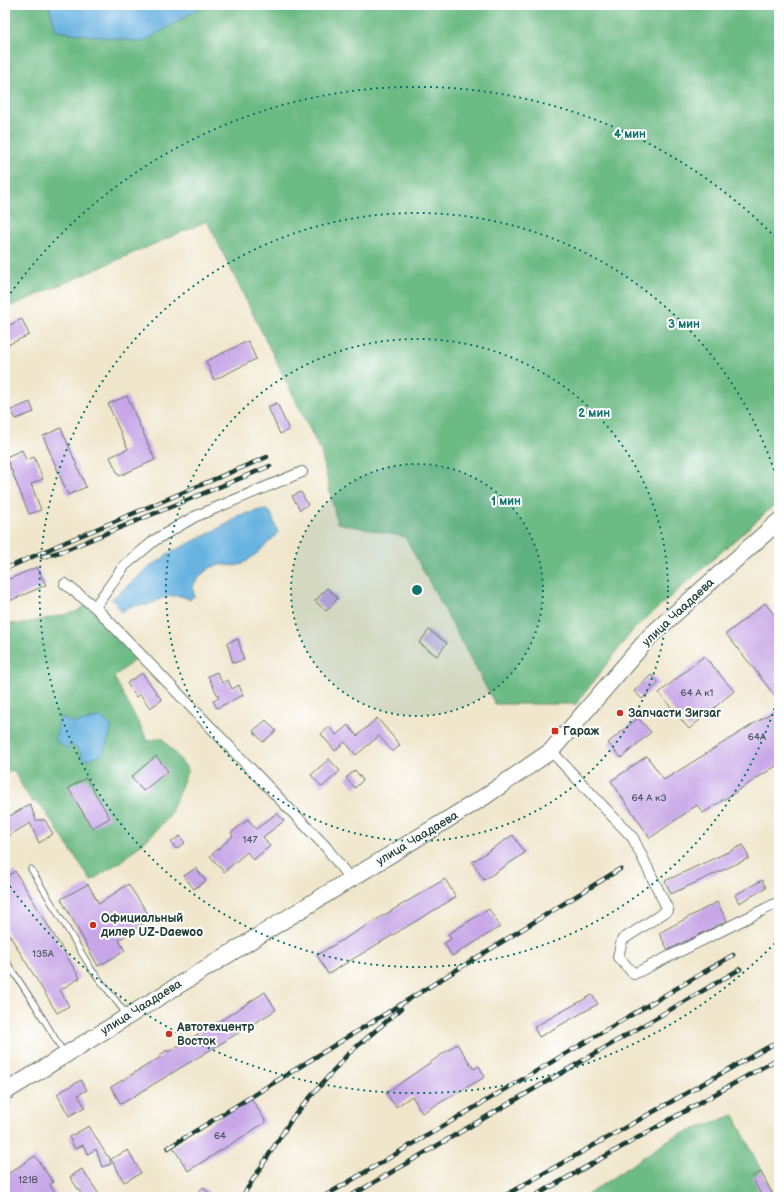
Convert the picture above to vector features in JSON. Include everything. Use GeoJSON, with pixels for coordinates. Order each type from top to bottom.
{"type":"FeatureCollection","features":[{"type":"Feature","properties":{"kind":"main road","name":"улица Чаадаева"},"geometry":{"type":"LineString","coordinates":[[5,1092],[64,1054],[484,797],[551,751],[651,635],[779,521]]}},
{"type":"Feature","properties":{"kind":"street"},"geometry":{"type":"LineString","coordinates":[[96,607],[124,566],[155,540],[194,517],[302,472]]}},
{"type":"Feature","properties":{"kind":"street"},"geometry":{"type":"LineString","coordinates":[[65,584],[96,607],[326,847],[350,879]]}},
{"type":"Feature","properties":{"kind":"street"},"geometry":{"type":"LineString","coordinates":[[551,751],[633,838],[668,910],[622,940],[618,957],[634,974],[779,902]]}},
{"type":"Feature","properties":{"kind":"lane"},"geometry":{"type":"LineString","coordinates":[[31,869],[92,970],[127,1016]]}},
{"type":"Feature","properties":{"kind":"lane"},"geometry":{"type":"LineString","coordinates":[[5,959],[64,1054]]}},
{"type":"Feature","properties":{"kind":"green space"},"geometry":{"type":"Polygon","coordinates":[[[5,5],[49,5],[56,31],[143,42],[205,5],[779,5],[779,501],[633,630],[576,704],[495,704],[405,537],[337,523],[321,452],[207,221],[5,309],[5,5]]]}},
{"type":"Feature","properties":{"kind":"green space"},"geometry":{"type":"Polygon","coordinates":[[[86,604],[99,616],[107,632],[116,633],[138,657],[114,677],[148,741],[162,738],[188,769],[170,815],[150,837],[121,861],[91,881],[41,805],[31,801],[13,770],[5,774],[5,623],[22,624],[76,612],[86,604]],[[101,717],[75,723],[69,744],[78,749],[101,717]]]}},
{"type":"Feature","properties":{"kind":"green space"},"geometry":{"type":"Polygon","coordinates":[[[734,1115],[774,1197],[584,1197],[673,1137],[734,1115]]]}},
{"type":"Feature","properties":{"kind":"water"},"geometry":{"type":"Polygon","coordinates":[[[49,5],[115,5],[135,9],[156,5],[205,5],[143,42],[56,31],[49,5]]]}},
{"type":"Feature","properties":{"kind":"water"},"geometry":{"type":"Polygon","coordinates":[[[264,509],[271,513],[278,533],[259,551],[243,563],[237,566],[220,565],[208,569],[193,585],[194,596],[190,600],[179,596],[168,597],[159,599],[151,604],[133,606],[122,612],[112,599],[167,554],[232,521],[237,516],[264,509]]]}},
{"type":"Feature","properties":{"kind":"water"},"geometry":{"type":"Polygon","coordinates":[[[60,717],[75,723],[101,717],[112,727],[103,755],[84,760],[78,749],[69,744],[68,750],[55,740],[60,717]]]}},
{"type":"Feature","properties":{"kind":"building"},"geometry":{"type":"Polygon","coordinates":[[[22,319],[29,335],[5,346],[5,327],[22,319]]]}},
{"type":"Feature","properties":{"kind":"building"},"geometry":{"type":"Polygon","coordinates":[[[248,341],[256,359],[214,380],[206,361],[248,341]]]}},
{"type":"Feature","properties":{"kind":"building"},"geometry":{"type":"Polygon","coordinates":[[[127,396],[155,460],[119,476],[110,457],[128,449],[108,404],[127,396]]]}},
{"type":"Feature","properties":{"kind":"building"},"geometry":{"type":"Polygon","coordinates":[[[30,402],[34,412],[16,419],[11,410],[30,402]]]}},
{"type":"Feature","properties":{"kind":"building"},"geometry":{"type":"Polygon","coordinates":[[[277,403],[289,430],[280,434],[268,407],[277,403]]]}},
{"type":"Feature","properties":{"kind":"building"},"geometry":{"type":"Polygon","coordinates":[[[61,428],[86,487],[68,495],[43,436],[61,428]]]}},
{"type":"Feature","properties":{"kind":"building"},"geometry":{"type":"Polygon","coordinates":[[[22,450],[26,460],[34,457],[43,479],[31,484],[41,510],[29,514],[6,457],[22,450]]]}},
{"type":"Feature","properties":{"kind":"building"},"geometry":{"type":"Polygon","coordinates":[[[301,492],[308,505],[300,510],[292,496],[301,492]]]}},
{"type":"Feature","properties":{"kind":"building"},"geometry":{"type":"Polygon","coordinates":[[[37,567],[46,585],[5,603],[5,581],[37,567]]]}},
{"type":"Feature","properties":{"kind":"building"},"geometry":{"type":"Polygon","coordinates":[[[327,588],[338,598],[326,611],[315,601],[327,588]]]}},
{"type":"Feature","properties":{"kind":"building"},"geometry":{"type":"Polygon","coordinates":[[[765,603],[779,621],[779,702],[726,634],[765,603]]]}},
{"type":"Feature","properties":{"kind":"building"},"geometry":{"type":"Polygon","coordinates":[[[429,630],[447,643],[437,656],[419,643],[429,630]]]}},
{"type":"Feature","properties":{"kind":"building"},"geometry":{"type":"Polygon","coordinates":[[[238,639],[244,660],[233,663],[227,643],[238,639]]]}},
{"type":"Feature","properties":{"kind":"building"},"geometry":{"type":"Polygon","coordinates":[[[704,656],[734,691],[689,729],[659,693],[704,656]]]}},
{"type":"Feature","properties":{"kind":"building"},"geometry":{"type":"Polygon","coordinates":[[[217,672],[222,683],[228,680],[232,689],[239,685],[243,695],[217,708],[213,701],[219,698],[208,676],[217,672]]]}},
{"type":"Feature","properties":{"kind":"building"},"geometry":{"type":"Polygon","coordinates":[[[142,673],[162,700],[150,708],[140,694],[136,697],[127,683],[142,673]]]}},
{"type":"Feature","properties":{"kind":"building"},"geometry":{"type":"Polygon","coordinates":[[[651,675],[659,683],[642,699],[634,691],[651,675]]]}},
{"type":"Feature","properties":{"kind":"building"},"geometry":{"type":"Polygon","coordinates":[[[779,708],[779,764],[703,813],[697,805],[650,838],[611,781],[647,756],[664,780],[779,708]]]}},
{"type":"Feature","properties":{"kind":"building"},"geometry":{"type":"Polygon","coordinates":[[[377,718],[400,745],[393,752],[379,736],[356,755],[345,742],[335,751],[321,734],[329,727],[336,735],[348,725],[357,736],[377,718]]]}},
{"type":"Feature","properties":{"kind":"building"},"geometry":{"type":"Polygon","coordinates":[[[638,718],[651,732],[621,758],[608,743],[638,718]]]}},
{"type":"Feature","properties":{"kind":"building"},"geometry":{"type":"Polygon","coordinates":[[[266,720],[276,731],[263,742],[253,731],[266,720]]]}},
{"type":"Feature","properties":{"kind":"building"},"geometry":{"type":"Polygon","coordinates":[[[156,756],[168,771],[143,791],[131,777],[156,756]]]}},
{"type":"Feature","properties":{"kind":"building"},"geometry":{"type":"Polygon","coordinates":[[[329,759],[340,771],[322,787],[311,775],[329,759]]]}},
{"type":"Feature","properties":{"kind":"building"},"geometry":{"type":"Polygon","coordinates":[[[355,770],[363,780],[355,788],[346,778],[355,770]]]}},
{"type":"Feature","properties":{"kind":"building"},"geometry":{"type":"Polygon","coordinates":[[[86,778],[110,818],[92,828],[68,788],[86,778]]]}},
{"type":"Feature","properties":{"kind":"building"},"geometry":{"type":"Polygon","coordinates":[[[30,804],[36,820],[45,820],[53,834],[39,843],[30,823],[5,838],[5,819],[30,804]]]}},
{"type":"Feature","properties":{"kind":"building"},"geometry":{"type":"Polygon","coordinates":[[[277,813],[284,821],[263,837],[270,846],[253,860],[247,852],[224,872],[210,856],[233,836],[231,833],[248,819],[256,829],[277,813]]]}},
{"type":"Feature","properties":{"kind":"building"},"geometry":{"type":"Polygon","coordinates":[[[513,835],[525,853],[484,880],[472,862],[513,835]]]}},
{"type":"Feature","properties":{"kind":"building"},"geometry":{"type":"Polygon","coordinates":[[[180,836],[185,843],[176,849],[171,842],[180,836]]]}},
{"type":"Feature","properties":{"kind":"building"},"geometry":{"type":"Polygon","coordinates":[[[743,845],[749,858],[671,894],[665,881],[743,845]]]}},
{"type":"Feature","properties":{"kind":"building"},"geometry":{"type":"Polygon","coordinates":[[[196,868],[206,881],[194,889],[184,876],[196,868]]]}},
{"type":"Feature","properties":{"kind":"building"},"geometry":{"type":"Polygon","coordinates":[[[15,871],[80,978],[60,990],[69,1006],[57,1013],[5,928],[5,878],[15,871]]]}},
{"type":"Feature","properties":{"kind":"building"},"geometry":{"type":"Polygon","coordinates":[[[445,879],[456,897],[328,974],[317,955],[445,879]]]}},
{"type":"Feature","properties":{"kind":"building"},"geometry":{"type":"Polygon","coordinates":[[[762,880],[766,888],[739,903],[735,895],[762,880]]]}},
{"type":"Feature","properties":{"kind":"building","name":"Официальный дилер UZ-Daewoo"},"geometry":{"type":"Polygon","coordinates":[[[88,884],[99,904],[128,884],[151,918],[119,940],[125,951],[98,966],[61,899],[88,884]]]}},
{"type":"Feature","properties":{"kind":"building"},"geometry":{"type":"Polygon","coordinates":[[[717,902],[727,921],[668,950],[659,933],[717,902]]]}},
{"type":"Feature","properties":{"kind":"building"},"geometry":{"type":"Polygon","coordinates":[[[489,909],[500,927],[452,956],[444,943],[451,939],[448,934],[489,909]]]}},
{"type":"Feature","properties":{"kind":"building"},"geometry":{"type":"Polygon","coordinates":[[[265,992],[276,1010],[121,1104],[111,1087],[161,1057],[160,1055],[167,1050],[168,1052],[200,1033],[199,1030],[207,1025],[209,1028],[265,992]]]}},
{"type":"Feature","properties":{"kind":"building"},"geometry":{"type":"Polygon","coordinates":[[[592,995],[598,1004],[539,1037],[534,1027],[592,995]]]}},
{"type":"Feature","properties":{"kind":"building"},"geometry":{"type":"Polygon","coordinates":[[[457,1044],[474,1069],[479,1066],[485,1077],[422,1113],[412,1096],[396,1107],[386,1093],[457,1044]]]}},
{"type":"Feature","properties":{"kind":"building"},"geometry":{"type":"Polygon","coordinates":[[[81,1080],[87,1090],[78,1095],[85,1107],[69,1116],[57,1094],[81,1080]]]}},
{"type":"Feature","properties":{"kind":"building"},"geometry":{"type":"Polygon","coordinates":[[[251,1098],[266,1122],[188,1171],[173,1147],[251,1098]]]}},
{"type":"Feature","properties":{"kind":"building"},"geometry":{"type":"Polygon","coordinates":[[[89,1126],[107,1156],[109,1156],[111,1164],[102,1167],[96,1149],[88,1154],[83,1145],[75,1149],[69,1137],[89,1126]]]}},
{"type":"Feature","properties":{"kind":"building"},"geometry":{"type":"Polygon","coordinates":[[[128,1150],[141,1173],[124,1182],[111,1159],[128,1150]]]}},
{"type":"Feature","properties":{"kind":"building"},"geometry":{"type":"Polygon","coordinates":[[[35,1156],[53,1182],[50,1185],[58,1197],[5,1197],[5,1176],[35,1156]]]}},
{"type":"Feature","properties":{"kind":"building"},"geometry":{"type":"Polygon","coordinates":[[[82,1169],[101,1197],[83,1197],[70,1177],[82,1169]]]}},
{"type":"Feature","properties":{"kind":"building"},"geometry":{"type":"Polygon","coordinates":[[[761,1172],[774,1197],[762,1197],[752,1177],[761,1172]]]}},
{"type":"Feature","properties":{"kind":"building"},"geometry":{"type":"Polygon","coordinates":[[[203,1187],[213,1197],[194,1197],[203,1187]]]}},
{"type":"Feature","properties":{"kind":"railway"},"geometry":{"type":"LineString","coordinates":[[5,569],[267,457]]}},
{"type":"Feature","properties":{"kind":"railway"},"geometry":{"type":"LineString","coordinates":[[42,557],[63,551],[270,466]]}},
{"type":"Feature","properties":{"kind":"railway"},"geometry":{"type":"LineString","coordinates":[[168,1148],[620,869]]}},
{"type":"Feature","properties":{"kind":"railway"},"geometry":{"type":"LineString","coordinates":[[323,1197],[733,955]]}},
{"type":"Feature","properties":{"kind":"railway"},"geometry":{"type":"LineString","coordinates":[[349,1197],[740,969]]}},
{"type":"Feature","properties":{"kind":"railway"},"geometry":{"type":"LineString","coordinates":[[242,1197],[293,1117],[348,1054],[401,1009]]}},
{"type":"Feature","properties":{"kind":"railway"},"geometry":{"type":"LineString","coordinates":[[502,1197],[779,1041]]}},
{"type":"Feature","properties":{"kind":"railway"},"geometry":{"type":"LineString","coordinates":[[533,1197],[779,1058]]}},
{"type":"Feature","properties":{"kind":"place","name":"Запчасти Зигзаг"},"geometry":{"type":"Point","coordinates":[620,713]}},
{"type":"Feature","properties":{"kind":"place","name":"Гараж"},"geometry":{"type":"Point","coordinates":[555,731]}},
{"type":"Feature","properties":{"kind":"place","name":"Официальный дилер UZ-Daewoo"},"geometry":{"type":"Point","coordinates":[93,925]}},
{"type":"Feature","properties":{"kind":"place","name":"Автотехцентр Восток"},"geometry":{"type":"Point","coordinates":[169,1034]}}]}
